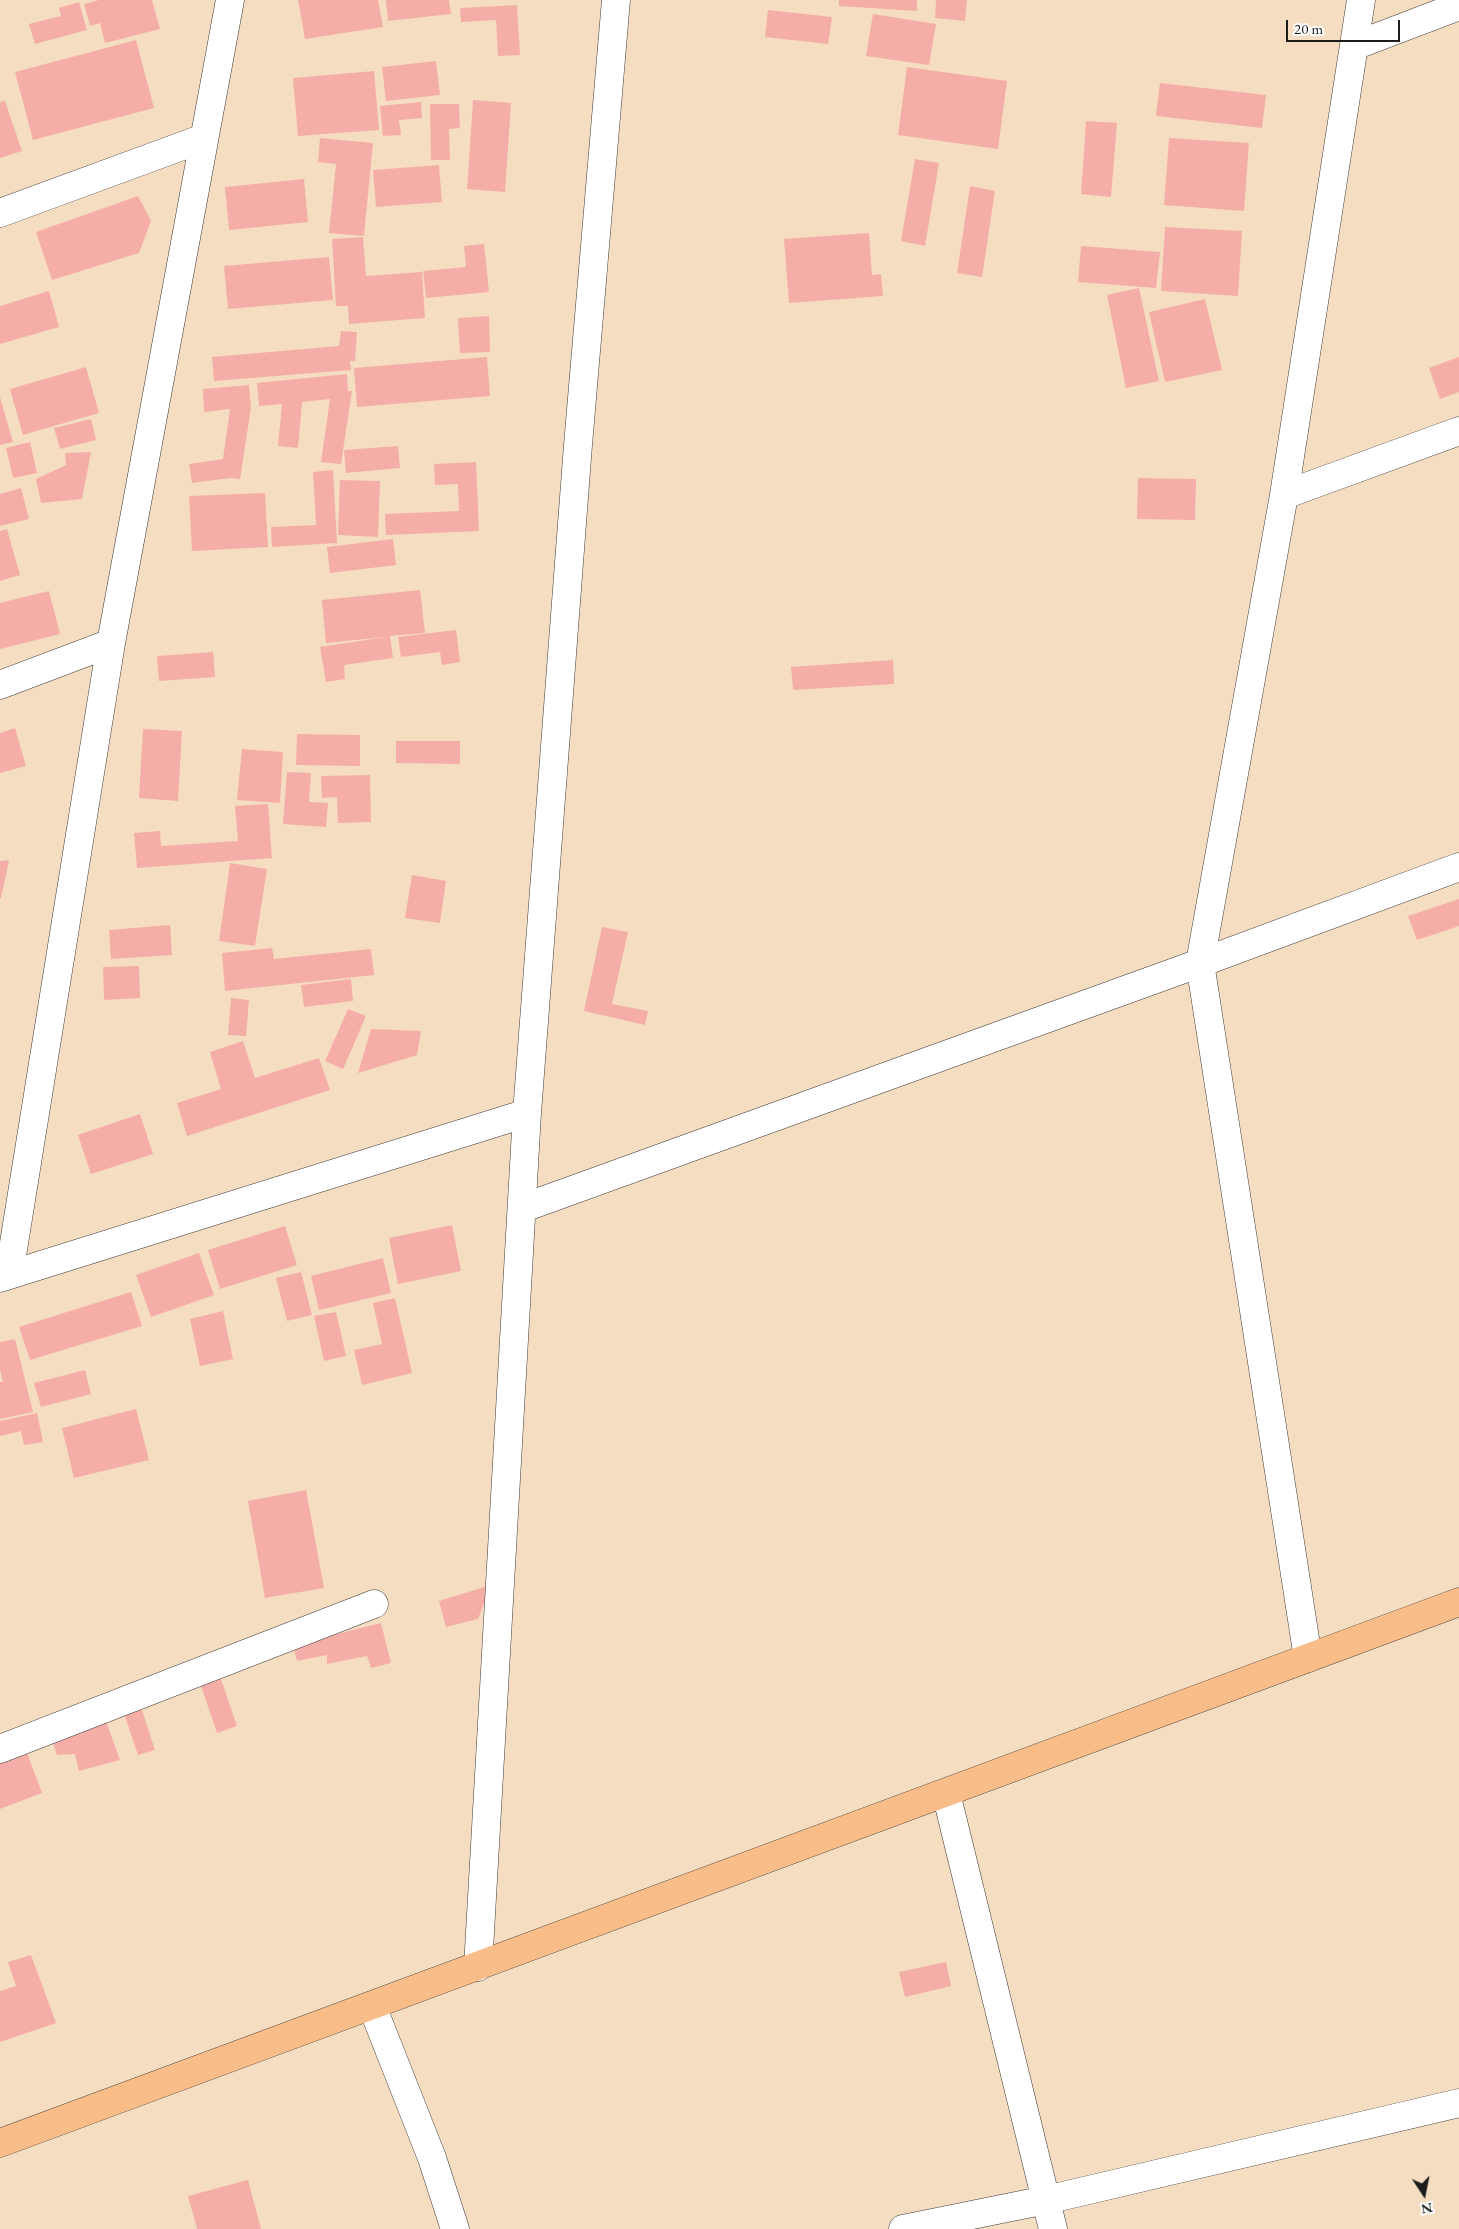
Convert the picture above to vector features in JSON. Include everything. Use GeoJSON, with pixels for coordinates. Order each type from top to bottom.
{"type":"FeatureCollection","features":[{"type":"Feature","properties":{"kind":"main road"},"geometry":{"type":"LineString","coordinates":[[0,2143],[1459,1602]]}},
{"type":"Feature","properties":{"kind":"street"},"geometry":{"type":"LineString","coordinates":[[230,0],[111,642],[4,1276],[527,1113]]}},
{"type":"Feature","properties":{"kind":"street"},"geometry":{"type":"LineString","coordinates":[[478,1967],[527,1113],[578,445],[616,0]]}},
{"type":"Feature","properties":{"kind":"street"},"geometry":{"type":"LineString","coordinates":[[1308,1658],[1200,963],[1284,495],[1361,0]]}},
{"type":"Feature","properties":{"kind":"street"},"geometry":{"type":"LineString","coordinates":[[1354,46],[1459,6]]}},
{"type":"Feature","properties":{"kind":"street"},"geometry":{"type":"LineString","coordinates":[[0,213],[204,138]]}},
{"type":"Feature","properties":{"kind":"street"},"geometry":{"type":"LineString","coordinates":[[1284,495],[1459,432]]}},
{"type":"Feature","properties":{"kind":"street"},"geometry":{"type":"LineString","coordinates":[[0,685],[111,642]]}},
{"type":"Feature","properties":{"kind":"street"},"geometry":{"type":"LineString","coordinates":[[523,1208],[1200,963],[1459,867]]}},
{"type":"Feature","properties":{"kind":"street"},"geometry":{"type":"LineString","coordinates":[[0,1749],[374,1604]]}},
{"type":"Feature","properties":{"kind":"street"},"geometry":{"type":"LineString","coordinates":[[946,1793],[1053,2229]]}},
{"type":"Feature","properties":{"kind":"street"},"geometry":{"type":"LineString","coordinates":[[372,2006],[432,2158],[455,2229]]}},
{"type":"Feature","properties":{"kind":"street"},"geometry":{"type":"LineString","coordinates":[[903,2229],[1046,2200],[1459,2103]]}},
{"type":"Feature","properties":{"kind":"building"},"geometry":{"type":"Polygon","coordinates":[[[99,0],[152,0],[160,29],[105,43],[100,23],[90,26],[84,4],[99,0]]]}},
{"type":"Feature","properties":{"kind":"building"},"geometry":{"type":"Polygon","coordinates":[[[298,0],[378,0],[383,27],[305,39],[298,0]]]}},
{"type":"Feature","properties":{"kind":"building"},"geometry":{"type":"Polygon","coordinates":[[[386,0],[449,0],[451,14],[388,21],[386,0]]]}},
{"type":"Feature","properties":{"kind":"building"},"geometry":{"type":"Polygon","coordinates":[[[839,0],[917,0],[917,11],[839,6],[839,0]]]}},
{"type":"Feature","properties":{"kind":"building"},"geometry":{"type":"Polygon","coordinates":[[[936,0],[967,0],[965,21],[935,18],[936,0]]]}},
{"type":"Feature","properties":{"kind":"building"},"geometry":{"type":"Polygon","coordinates":[[[79,2],[87,30],[35,44],[29,24],[61,16],[59,8],[79,2]]]}},
{"type":"Feature","properties":{"kind":"building"},"geometry":{"type":"Polygon","coordinates":[[[517,5],[520,55],[498,56],[496,20],[461,22],[460,8],[517,5]]]}},
{"type":"Feature","properties":{"kind":"building"},"geometry":{"type":"Polygon","coordinates":[[[768,10],[832,17],[828,44],[765,37],[768,10]]]}},
{"type":"Feature","properties":{"kind":"building"},"geometry":{"type":"Polygon","coordinates":[[[873,14],[936,24],[929,65],[866,56],[873,14]]]}},
{"type":"Feature","properties":{"kind":"building"},"geometry":{"type":"Polygon","coordinates":[[[136,40],[154,108],[33,140],[15,72],[136,40]]]}},
{"type":"Feature","properties":{"kind":"building"},"geometry":{"type":"Polygon","coordinates":[[[436,61],[440,95],[386,101],[382,67],[436,61]]]}},
{"type":"Feature","properties":{"kind":"building"},"geometry":{"type":"Polygon","coordinates":[[[907,67],[1007,81],[998,149],[898,135],[907,67]]]}},
{"type":"Feature","properties":{"kind":"building"},"geometry":{"type":"Polygon","coordinates":[[[374,71],[379,130],[298,136],[293,78],[374,71]]]}},
{"type":"Feature","properties":{"kind":"building"},"geometry":{"type":"Polygon","coordinates":[[[1160,83],[1266,95],[1262,128],[1156,116],[1160,83]]]}},
{"type":"Feature","properties":{"kind":"building"},"geometry":{"type":"Polygon","coordinates":[[[473,100],[511,103],[505,192],[467,189],[473,100]]]}},
{"type":"Feature","properties":{"kind":"building"},"geometry":{"type":"Polygon","coordinates":[[[5,101],[22,151],[0,158],[0,102],[5,101]]]}},
{"type":"Feature","properties":{"kind":"building"},"geometry":{"type":"Polygon","coordinates":[[[421,102],[422,118],[399,120],[401,135],[383,136],[380,106],[421,102]]]}},
{"type":"Feature","properties":{"kind":"building"},"geometry":{"type":"Polygon","coordinates":[[[430,104],[459,104],[460,128],[449,129],[450,160],[431,160],[430,104]]]}},
{"type":"Feature","properties":{"kind":"building"},"geometry":{"type":"Polygon","coordinates":[[[1086,121],[1117,123],[1111,197],[1081,194],[1086,121]]]}},
{"type":"Feature","properties":{"kind":"building"},"geometry":{"type":"Polygon","coordinates":[[[320,138],[373,143],[364,236],[329,233],[336,164],[318,162],[320,138]]]}},
{"type":"Feature","properties":{"kind":"building"},"geometry":{"type":"Polygon","coordinates":[[[1169,138],[1249,143],[1244,211],[1164,205],[1169,138]]]}},
{"type":"Feature","properties":{"kind":"building"},"geometry":{"type":"Polygon","coordinates":[[[915,159],[939,163],[925,246],[901,241],[915,159]]]}},
{"type":"Feature","properties":{"kind":"building"},"geometry":{"type":"Polygon","coordinates":[[[439,165],[442,202],[376,207],[373,170],[439,165]]]}},
{"type":"Feature","properties":{"kind":"building"},"geometry":{"type":"Polygon","coordinates":[[[304,179],[308,222],[229,230],[225,187],[304,179]]]}},
{"type":"Feature","properties":{"kind":"building"},"geometry":{"type":"Polygon","coordinates":[[[970,186],[995,191],[982,277],[957,273],[970,186]]]}},
{"type":"Feature","properties":{"kind":"building"},"geometry":{"type":"Polygon","coordinates":[[[138,196],[151,221],[139,253],[52,280],[36,232],[138,196]]]}},
{"type":"Feature","properties":{"kind":"building"},"geometry":{"type":"Polygon","coordinates":[[[1165,227],[1242,231],[1238,296],[1161,291],[1165,227]]]}},
{"type":"Feature","properties":{"kind":"building"},"geometry":{"type":"Polygon","coordinates":[[[869,233],[872,275],[881,274],[883,296],[789,303],[784,239],[869,233]]]}},
{"type":"Feature","properties":{"kind":"building"},"geometry":{"type":"Polygon","coordinates":[[[363,237],[366,276],[422,272],[425,318],[349,324],[348,306],[336,306],[332,239],[363,237]]]}},
{"type":"Feature","properties":{"kind":"building"},"geometry":{"type":"Polygon","coordinates":[[[484,244],[489,292],[426,298],[423,271],[466,267],[464,246],[484,244]]]}},
{"type":"Feature","properties":{"kind":"building"},"geometry":{"type":"Polygon","coordinates":[[[1081,246],[1160,252],[1156,288],[1078,282],[1081,246]]]}},
{"type":"Feature","properties":{"kind":"building"},"geometry":{"type":"Polygon","coordinates":[[[329,257],[333,300],[228,309],[224,266],[329,257]]]}},
{"type":"Feature","properties":{"kind":"building"},"geometry":{"type":"Polygon","coordinates":[[[1139,288],[1159,381],[1126,388],[1107,295],[1139,288]]]}},
{"type":"Feature","properties":{"kind":"building"},"geometry":{"type":"Polygon","coordinates":[[[49,291],[59,327],[0,344],[0,306],[49,291]]]}},
{"type":"Feature","properties":{"kind":"building"},"geometry":{"type":"Polygon","coordinates":[[[1205,299],[1222,370],[1165,382],[1149,312],[1205,299]]]}},
{"type":"Feature","properties":{"kind":"building"},"geometry":{"type":"Polygon","coordinates":[[[489,316],[490,352],[460,353],[458,318],[489,316]]]}},
{"type":"Feature","properties":{"kind":"building"},"geometry":{"type":"Polygon","coordinates":[[[341,331],[357,332],[355,361],[350,361],[351,370],[214,381],[212,357],[339,346],[341,331]]]}},
{"type":"Feature","properties":{"kind":"building"},"geometry":{"type":"Polygon","coordinates":[[[487,357],[490,396],[357,407],[354,368],[487,357]]]}},
{"type":"Feature","properties":{"kind":"building"},"geometry":{"type":"Polygon","coordinates":[[[1459,357],[1459,392],[1440,399],[1429,368],[1459,357]]]}},
{"type":"Feature","properties":{"kind":"building"},"geometry":{"type":"Polygon","coordinates":[[[86,367],[99,413],[23,435],[10,389],[86,367]]]}},
{"type":"Feature","properties":{"kind":"building"},"geometry":{"type":"Polygon","coordinates":[[[347,374],[348,391],[352,391],[341,464],[321,462],[330,399],[302,402],[298,448],[278,446],[282,404],[259,406],[257,383],[347,374]]]}},
{"type":"Feature","properties":{"kind":"building"},"geometry":{"type":"Polygon","coordinates":[[[249,385],[251,408],[240,479],[230,478],[192,483],[189,464],[223,459],[230,409],[204,412],[203,389],[249,385]]]}},
{"type":"Feature","properties":{"kind":"building"},"geometry":{"type":"Polygon","coordinates":[[[0,397],[13,442],[0,445],[0,397]]]}},
{"type":"Feature","properties":{"kind":"building"},"geometry":{"type":"Polygon","coordinates":[[[91,419],[96,440],[60,449],[54,428],[91,419]]]}},
{"type":"Feature","properties":{"kind":"building"},"geometry":{"type":"Polygon","coordinates":[[[30,442],[37,473],[13,478],[6,448],[30,442]]]}},
{"type":"Feature","properties":{"kind":"building"},"geometry":{"type":"Polygon","coordinates":[[[398,446],[400,468],[346,473],[344,450],[398,446]]]}},
{"type":"Feature","properties":{"kind":"building"},"geometry":{"type":"Polygon","coordinates":[[[91,452],[82,499],[41,503],[36,479],[66,465],[65,453],[91,452]]]}},
{"type":"Feature","properties":{"kind":"building"},"geometry":{"type":"Polygon","coordinates":[[[476,462],[479,531],[386,535],[385,514],[459,511],[458,484],[435,485],[434,464],[476,462]]]}},
{"type":"Feature","properties":{"kind":"building"},"geometry":{"type":"Polygon","coordinates":[[[333,470],[337,543],[272,547],[271,527],[316,525],[313,472],[333,470]]]}},
{"type":"Feature","properties":{"kind":"building"},"geometry":{"type":"Polygon","coordinates":[[[1138,478],[1196,479],[1195,520],[1137,519],[1138,478]]]}},
{"type":"Feature","properties":{"kind":"building"},"geometry":{"type":"Polygon","coordinates":[[[340,480],[380,481],[378,537],[338,535],[340,480]]]}},
{"type":"Feature","properties":{"kind":"building"},"geometry":{"type":"Polygon","coordinates":[[[21,488],[29,519],[0,526],[0,494],[21,488]]]}},
{"type":"Feature","properties":{"kind":"building"},"geometry":{"type":"Polygon","coordinates":[[[265,493],[268,547],[192,551],[189,496],[265,493]]]}},
{"type":"Feature","properties":{"kind":"building"},"geometry":{"type":"Polygon","coordinates":[[[7,529],[20,575],[0,581],[0,531],[7,529]]]}},
{"type":"Feature","properties":{"kind":"building"},"geometry":{"type":"Polygon","coordinates":[[[393,539],[396,565],[330,573],[327,547],[393,539]]]}},
{"type":"Feature","properties":{"kind":"building"},"geometry":{"type":"Polygon","coordinates":[[[420,590],[425,633],[390,636],[393,658],[344,665],[345,679],[326,682],[320,647],[386,637],[326,643],[322,600],[420,590]]]}},
{"type":"Feature","properties":{"kind":"building"},"geometry":{"type":"Polygon","coordinates":[[[49,591],[60,634],[0,649],[0,603],[49,591]]]}},
{"type":"Feature","properties":{"kind":"building"},"geometry":{"type":"Polygon","coordinates":[[[456,630],[460,662],[442,665],[440,652],[401,657],[398,637],[456,630]]]}},
{"type":"Feature","properties":{"kind":"building"},"geometry":{"type":"Polygon","coordinates":[[[213,652],[215,677],[159,681],[157,656],[213,652]]]}},
{"type":"Feature","properties":{"kind":"building"},"geometry":{"type":"Polygon","coordinates":[[[893,660],[894,684],[793,690],[791,667],[893,660]]]}},
{"type":"Feature","properties":{"kind":"building"},"geometry":{"type":"Polygon","coordinates":[[[15,728],[26,766],[0,773],[0,733],[15,728]]]}},
{"type":"Feature","properties":{"kind":"building"},"geometry":{"type":"Polygon","coordinates":[[[143,729],[182,731],[178,801],[139,798],[143,729]]]}},
{"type":"Feature","properties":{"kind":"building"},"geometry":{"type":"Polygon","coordinates":[[[297,734],[360,735],[360,766],[296,765],[297,734]]]}},
{"type":"Feature","properties":{"kind":"building"},"geometry":{"type":"Polygon","coordinates":[[[396,741],[460,741],[460,764],[396,763],[396,741]]]}},
{"type":"Feature","properties":{"kind":"building"},"geometry":{"type":"Polygon","coordinates":[[[242,749],[283,752],[280,803],[237,800],[242,749]]]}},
{"type":"Feature","properties":{"kind":"building"},"geometry":{"type":"Polygon","coordinates":[[[287,772],[311,773],[309,802],[328,803],[326,827],[283,824],[287,772]]]}},
{"type":"Feature","properties":{"kind":"building"},"geometry":{"type":"Polygon","coordinates":[[[370,775],[371,822],[338,823],[337,797],[322,798],[321,776],[370,775]]]}},
{"type":"Feature","properties":{"kind":"building"},"geometry":{"type":"Polygon","coordinates":[[[268,804],[272,858],[137,868],[134,833],[160,831],[161,846],[238,841],[235,806],[268,804]]]}},
{"type":"Feature","properties":{"kind":"building"},"geometry":{"type":"Polygon","coordinates":[[[9,860],[1,898],[0,898],[0,861],[9,860]]]}},
{"type":"Feature","properties":{"kind":"building"},"geometry":{"type":"Polygon","coordinates":[[[230,863],[267,869],[255,946],[219,941],[230,863]]]}},
{"type":"Feature","properties":{"kind":"building"},"geometry":{"type":"Polygon","coordinates":[[[412,875],[446,881],[440,923],[405,918],[412,875]]]}},
{"type":"Feature","properties":{"kind":"building"},"geometry":{"type":"Polygon","coordinates":[[[1459,899],[1459,926],[1417,940],[1408,916],[1459,899]]]}},
{"type":"Feature","properties":{"kind":"building"},"geometry":{"type":"Polygon","coordinates":[[[170,925],[172,955],[111,959],[109,930],[170,925]]]}},
{"type":"Feature","properties":{"kind":"building"},"geometry":{"type":"Polygon","coordinates":[[[602,927],[628,932],[612,1004],[648,1011],[645,1025],[584,1011],[602,927]]]}},
{"type":"Feature","properties":{"kind":"building"},"geometry":{"type":"Polygon","coordinates":[[[272,948],[274,959],[371,949],[374,975],[225,991],[222,953],[272,948]]]}},
{"type":"Feature","properties":{"kind":"building"},"geometry":{"type":"Polygon","coordinates":[[[139,966],[140,998],[104,1000],[103,967],[139,966]]]}},
{"type":"Feature","properties":{"kind":"building"},"geometry":{"type":"Polygon","coordinates":[[[351,979],[353,1001],[304,1007],[301,985],[351,979]]]}},
{"type":"Feature","properties":{"kind":"building"},"geometry":{"type":"Polygon","coordinates":[[[231,998],[249,1000],[246,1036],[228,1035],[231,998]]]}},
{"type":"Feature","properties":{"kind":"building"},"geometry":{"type":"Polygon","coordinates":[[[348,1009],[366,1016],[343,1069],[325,1061],[348,1009]]]}},
{"type":"Feature","properties":{"kind":"building"},"geometry":{"type":"Polygon","coordinates":[[[371,1029],[421,1031],[417,1055],[358,1073],[371,1029]]]}},
{"type":"Feature","properties":{"kind":"building"},"geometry":{"type":"Polygon","coordinates":[[[243,1041],[255,1078],[319,1058],[330,1090],[187,1136],[177,1103],[221,1089],[210,1052],[243,1041]]]}},
{"type":"Feature","properties":{"kind":"building"},"geometry":{"type":"Polygon","coordinates":[[[140,1114],[153,1154],[91,1174],[78,1135],[140,1114]]]}},
{"type":"Feature","properties":{"kind":"building"},"geometry":{"type":"Polygon","coordinates":[[[452,1225],[461,1271],[398,1284],[389,1238],[452,1225]]]}},
{"type":"Feature","properties":{"kind":"building"},"geometry":{"type":"Polygon","coordinates":[[[285,1226],[297,1265],[220,1289],[208,1250],[285,1226]]]}},
{"type":"Feature","properties":{"kind":"building"},"geometry":{"type":"Polygon","coordinates":[[[199,1253],[214,1295],[151,1317],[136,1275],[199,1253]]]}},
{"type":"Feature","properties":{"kind":"building"},"geometry":{"type":"Polygon","coordinates":[[[383,1258],[391,1293],[319,1310],[311,1276],[383,1258]]]}},
{"type":"Feature","properties":{"kind":"building"},"geometry":{"type":"Polygon","coordinates":[[[301,1272],[312,1315],[287,1321],[276,1278],[301,1272]]]}},
{"type":"Feature","properties":{"kind":"building"},"geometry":{"type":"Polygon","coordinates":[[[131,1292],[142,1326],[30,1360],[19,1327],[131,1292]]]}},
{"type":"Feature","properties":{"kind":"building"},"geometry":{"type":"Polygon","coordinates":[[[395,1298],[412,1373],[362,1385],[354,1350],[382,1344],[373,1303],[395,1298]]]}},
{"type":"Feature","properties":{"kind":"building"},"geometry":{"type":"Polygon","coordinates":[[[223,1311],[233,1359],[200,1366],[190,1319],[223,1311]]]}},
{"type":"Feature","properties":{"kind":"building"},"geometry":{"type":"Polygon","coordinates":[[[336,1312],[346,1356],[324,1361],[314,1316],[336,1312]]]}},
{"type":"Feature","properties":{"kind":"building"},"geometry":{"type":"Polygon","coordinates":[[[15,1339],[33,1412],[0,1419],[0,1382],[3,1382],[0,1369],[0,1342],[15,1339]]]}},
{"type":"Feature","properties":{"kind":"building"},"geometry":{"type":"Polygon","coordinates":[[[85,1370],[91,1394],[41,1407],[34,1383],[85,1370]]]}},
{"type":"Feature","properties":{"kind":"building"},"geometry":{"type":"Polygon","coordinates":[[[136,1409],[149,1460],[74,1478],[62,1428],[136,1409]]]}},
{"type":"Feature","properties":{"kind":"building"},"geometry":{"type":"Polygon","coordinates":[[[37,1413],[43,1442],[24,1445],[21,1431],[0,1436],[0,1421],[37,1413]]]}},
{"type":"Feature","properties":{"kind":"building"},"geometry":{"type":"Polygon","coordinates":[[[306,1490],[324,1588],[265,1598],[248,1501],[306,1490]]]}},
{"type":"Feature","properties":{"kind":"building"},"geometry":{"type":"Polygon","coordinates":[[[491,1585],[478,1619],[446,1627],[439,1601],[491,1585]]]}},
{"type":"Feature","properties":{"kind":"building"},"geometry":{"type":"Polygon","coordinates":[[[381,1623],[391,1663],[371,1668],[367,1656],[327,1664],[327,1655],[297,1661],[293,1645],[381,1623]]]}},
{"type":"Feature","properties":{"kind":"building"},"geometry":{"type":"Polygon","coordinates":[[[221,1679],[237,1726],[217,1733],[201,1686],[221,1679]]]}},
{"type":"Feature","properties":{"kind":"building"},"geometry":{"type":"Polygon","coordinates":[[[141,1707],[155,1750],[138,1755],[124,1713],[141,1707]]]}},
{"type":"Feature","properties":{"kind":"building"},"geometry":{"type":"Polygon","coordinates":[[[105,1719],[120,1760],[79,1771],[75,1754],[57,1755],[51,1737],[105,1719]]]}},
{"type":"Feature","properties":{"kind":"building"},"geometry":{"type":"Polygon","coordinates":[[[26,1750],[42,1793],[0,1809],[0,1760],[26,1750]]]}},
{"type":"Feature","properties":{"kind":"building"},"geometry":{"type":"Polygon","coordinates":[[[31,1955],[56,2023],[0,2042],[0,1991],[16,1986],[8,1962],[31,1955]]]}},
{"type":"Feature","properties":{"kind":"building"},"geometry":{"type":"Polygon","coordinates":[[[946,1962],[951,1986],[905,1997],[899,1972],[946,1962]]]}},
{"type":"Feature","properties":{"kind":"building"},"geometry":{"type":"Polygon","coordinates":[[[248,2180],[261,2229],[197,2229],[188,2196],[248,2180]]]}}]}
